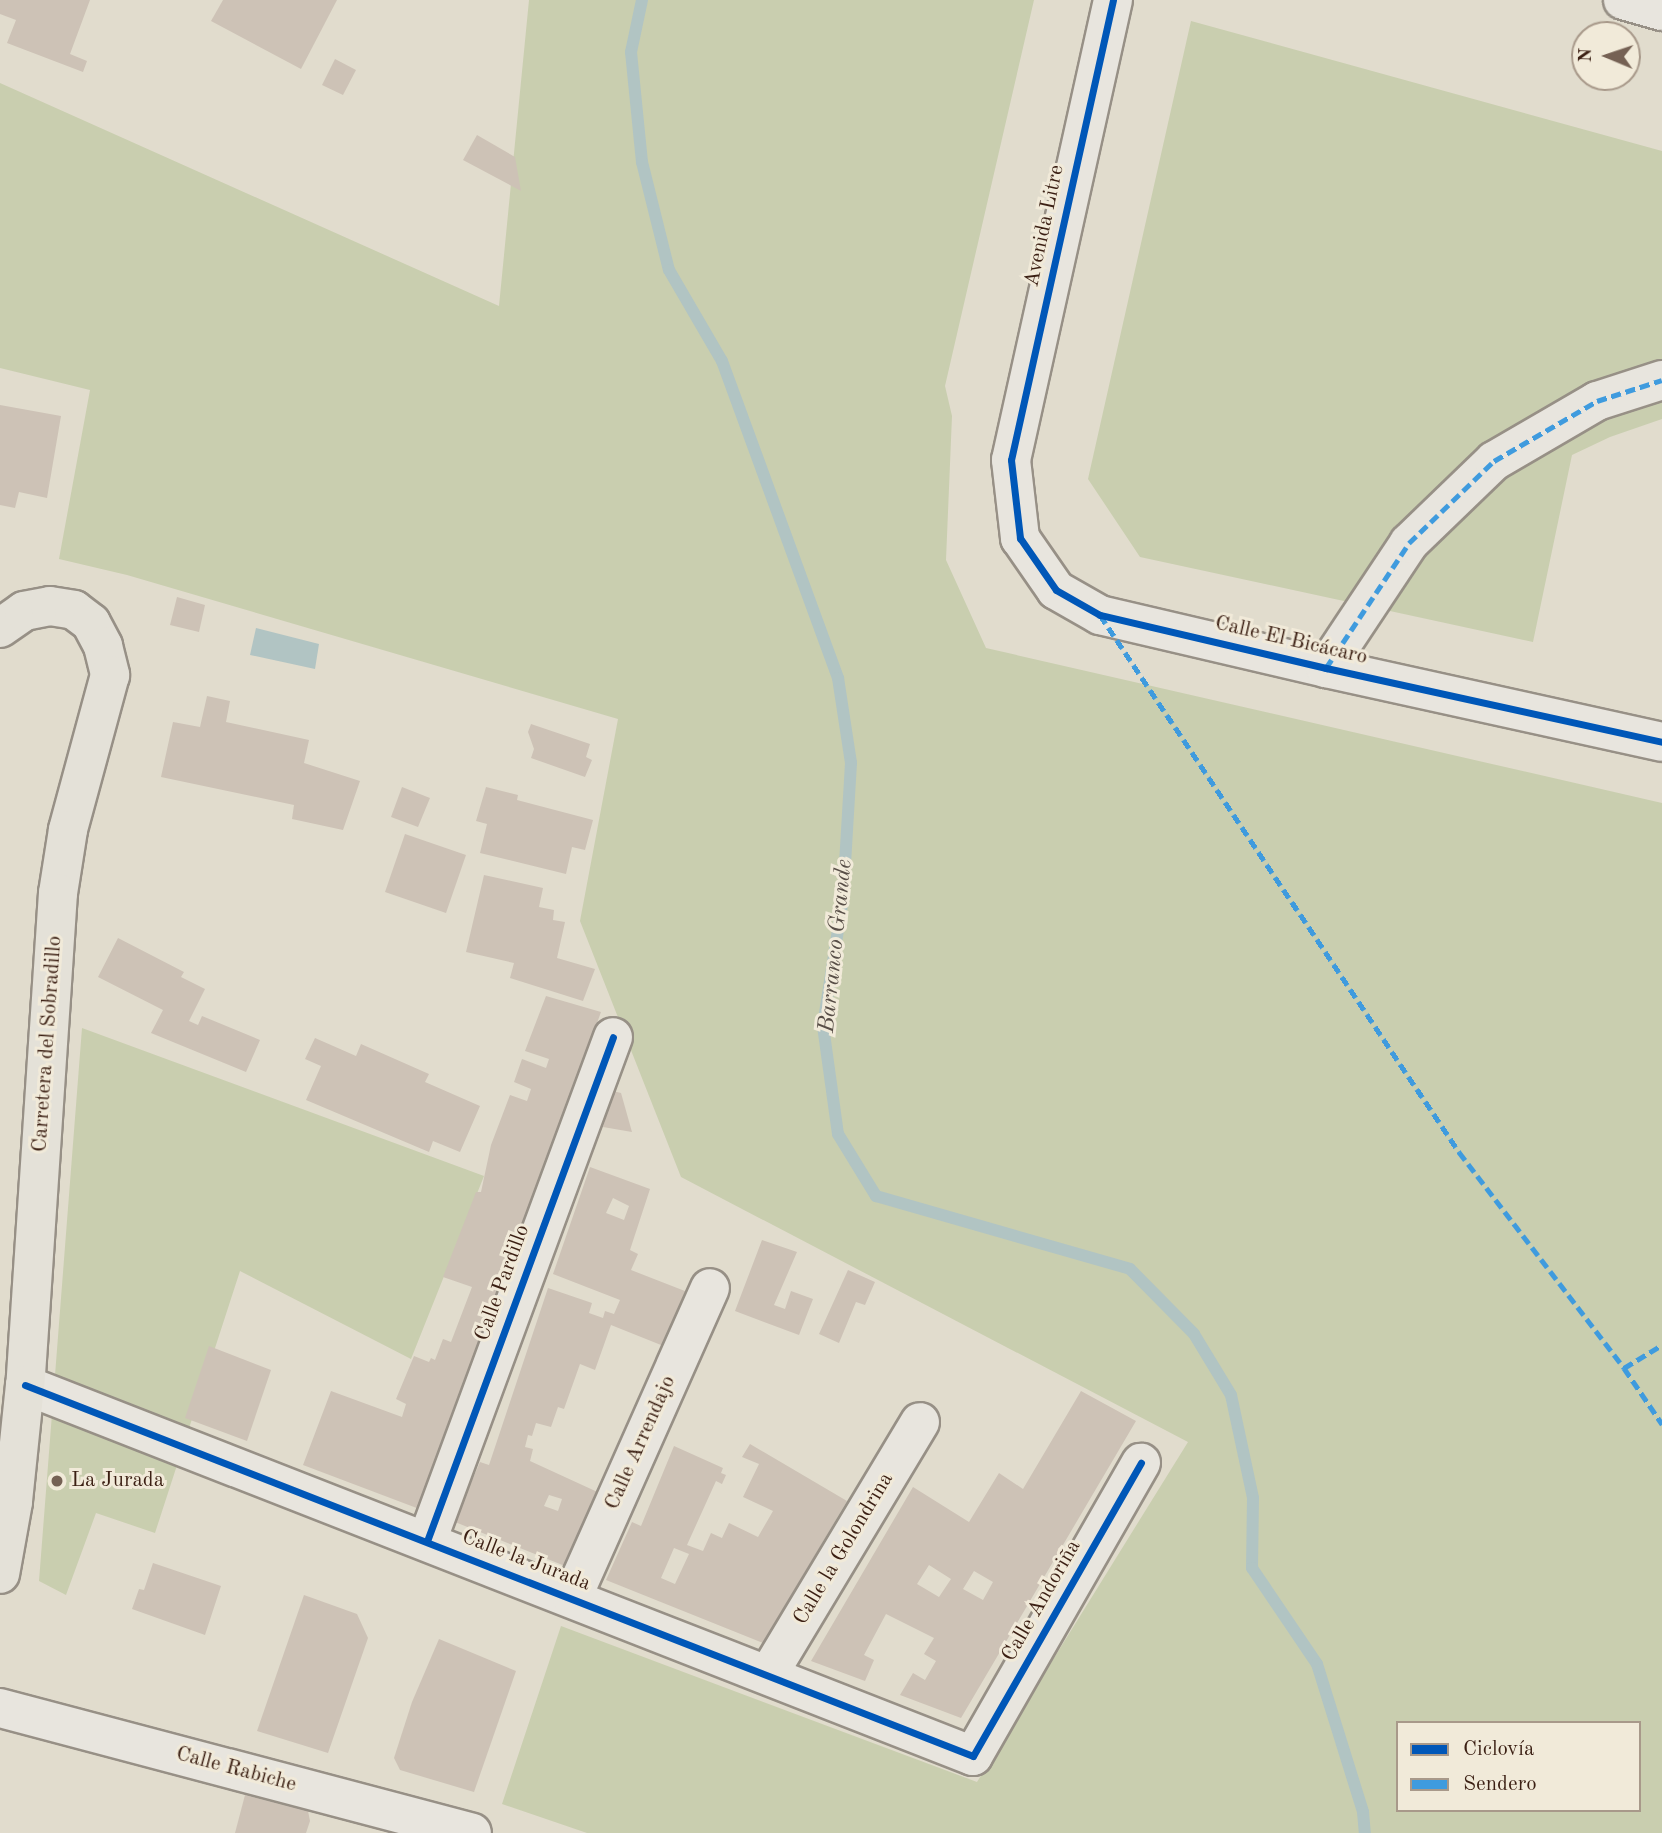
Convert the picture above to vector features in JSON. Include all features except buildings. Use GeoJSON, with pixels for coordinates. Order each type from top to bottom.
{"type":"FeatureCollection","features":[{"type":"Feature","properties":{"kind":"main road","name":"Carretera del Sobradillo"},"geometry":{"type":"LineString","coordinates":[[0,628],[24,611],[50,606],[74,610],[91,623],[103,646],[110,676],[68,831],[58,893],[25,1385],[13,1502],[0,1574]]}},
{"type":"Feature","properties":{"kind":"street","name":"Avenida Litre"},"geometry":{"type":"LineString","coordinates":[[1011,460],[1113,0]]}},
{"type":"Feature","properties":{"kind":"street"},"geometry":{"type":"LineString","coordinates":[[1623,0],[1662,11]]}},
{"type":"Feature","properties":{"kind":"street"},"geometry":{"type":"LineString","coordinates":[[1326,668],[1409,543],[1494,461],[1597,401],[1662,380]]}},
{"type":"Feature","properties":{"kind":"street","name":"Calle El Bicácaro"},"geometry":{"type":"LineString","coordinates":[[1011,460],[1020,538],[1056,590],[1100,615],[1326,668],[1662,741]]}},
{"type":"Feature","properties":{"kind":"street","name":"Calle Pardillo"},"geometry":{"type":"LineString","coordinates":[[427,1541],[612,1037]]}},
{"type":"Feature","properties":{"kind":"street","name":"Calle Arrendajo"},"geometry":{"type":"LineString","coordinates":[[572,1598],[710,1288]]}},
{"type":"Feature","properties":{"kind":"street","name":"Calle la Jurada"},"geometry":{"type":"LineString","coordinates":[[25,1385],[974,1756]]}},
{"type":"Feature","properties":{"kind":"street","name":"Calle la Golondrina"},"geometry":{"type":"LineString","coordinates":[[768,1675],[920,1422]]}},
{"type":"Feature","properties":{"kind":"street","name":"Calle Andoriña"},"geometry":{"type":"LineString","coordinates":[[974,1756],[1141,1463]]}},
{"type":"Feature","properties":{"kind":"street","name":"Calle Rabiche"},"geometry":{"type":"LineString","coordinates":[[0,1708],[472,1833]]}},
{"type":"Feature","properties":{"kind":"green space"},"geometry":{"type":"Polygon","coordinates":[[[529,0],[1034,0],[945,386],[952,416],[946,560],[986,648],[1662,803],[1662,1833],[587,1833],[502,1804],[561,1626],[977,1782],[1188,1442],[681,1177],[580,921],[618,719],[127,575],[59,559],[90,390],[0,368],[0,83],[499,306],[529,0]]]}},
{"type":"Feature","properties":{"kind":"green space"},"geometry":{"type":"Polygon","coordinates":[[[1191,21],[1662,151],[1662,419],[1610,437],[1572,455],[1533,642],[1140,557],[1088,479],[1191,21]]]}},
{"type":"Feature","properties":{"kind":"green space"},"geometry":{"type":"Polygon","coordinates":[[[82,1028],[484,1176],[411,1359],[240,1271],[155,1533],[96,1513],[66,1595],[39,1581],[82,1028]]]}},
{"type":"Feature","properties":{"kind":"shaded area"},"geometry":{"type":"Polygon","coordinates":[[[256,628],[319,644],[315,669],[250,655],[256,628]]]}},
{"type":"Feature","properties":{"kind":"waterway","name":"Barranco Grande"},"geometry":{"type":"LineString","coordinates":[[642,0],[631,52],[642,162],[669,270],[722,361],[838,678],[851,763],[843,898],[823,1026],[838,1134],[876,1196],[1130,1269],[1194,1334],[1231,1395],[1253,1498],[1252,1568],[1317,1664],[1363,1812],[1365,1833]]}},
{"type":"Feature","properties":{"kind":"marked path"},"geometry":{"type":"LineString","coordinates":[[1326,668],[1409,543],[1494,461],[1597,401],[1662,380]]}},
{"type":"Feature","properties":{"kind":"marked path"},"geometry":{"type":"LineString","coordinates":[[1100,615],[1459,1152],[1624,1368],[1662,1424]]}},
{"type":"Feature","properties":{"kind":"marked path"},"geometry":{"type":"LineString","coordinates":[[1624,1368],[1662,1345]]}},
{"type":"Feature","properties":{"kind":"cycle path"},"geometry":{"type":"LineString","coordinates":[[1113,0],[1011,460],[1020,538],[1056,590],[1100,615],[1662,742]]}},
{"type":"Feature","properties":{"kind":"cycle path"},"geometry":{"type":"LineString","coordinates":[[427,1541],[613,1037]]}},
{"type":"Feature","properties":{"kind":"cycle path"},"geometry":{"type":"LineString","coordinates":[[25,1385],[973,1756],[1141,1463]]}},
{"type":"Feature","properties":{"kind":"place","name":"La Jurada"},"geometry":{"type":"Point","coordinates":[57,1481]}}]}
